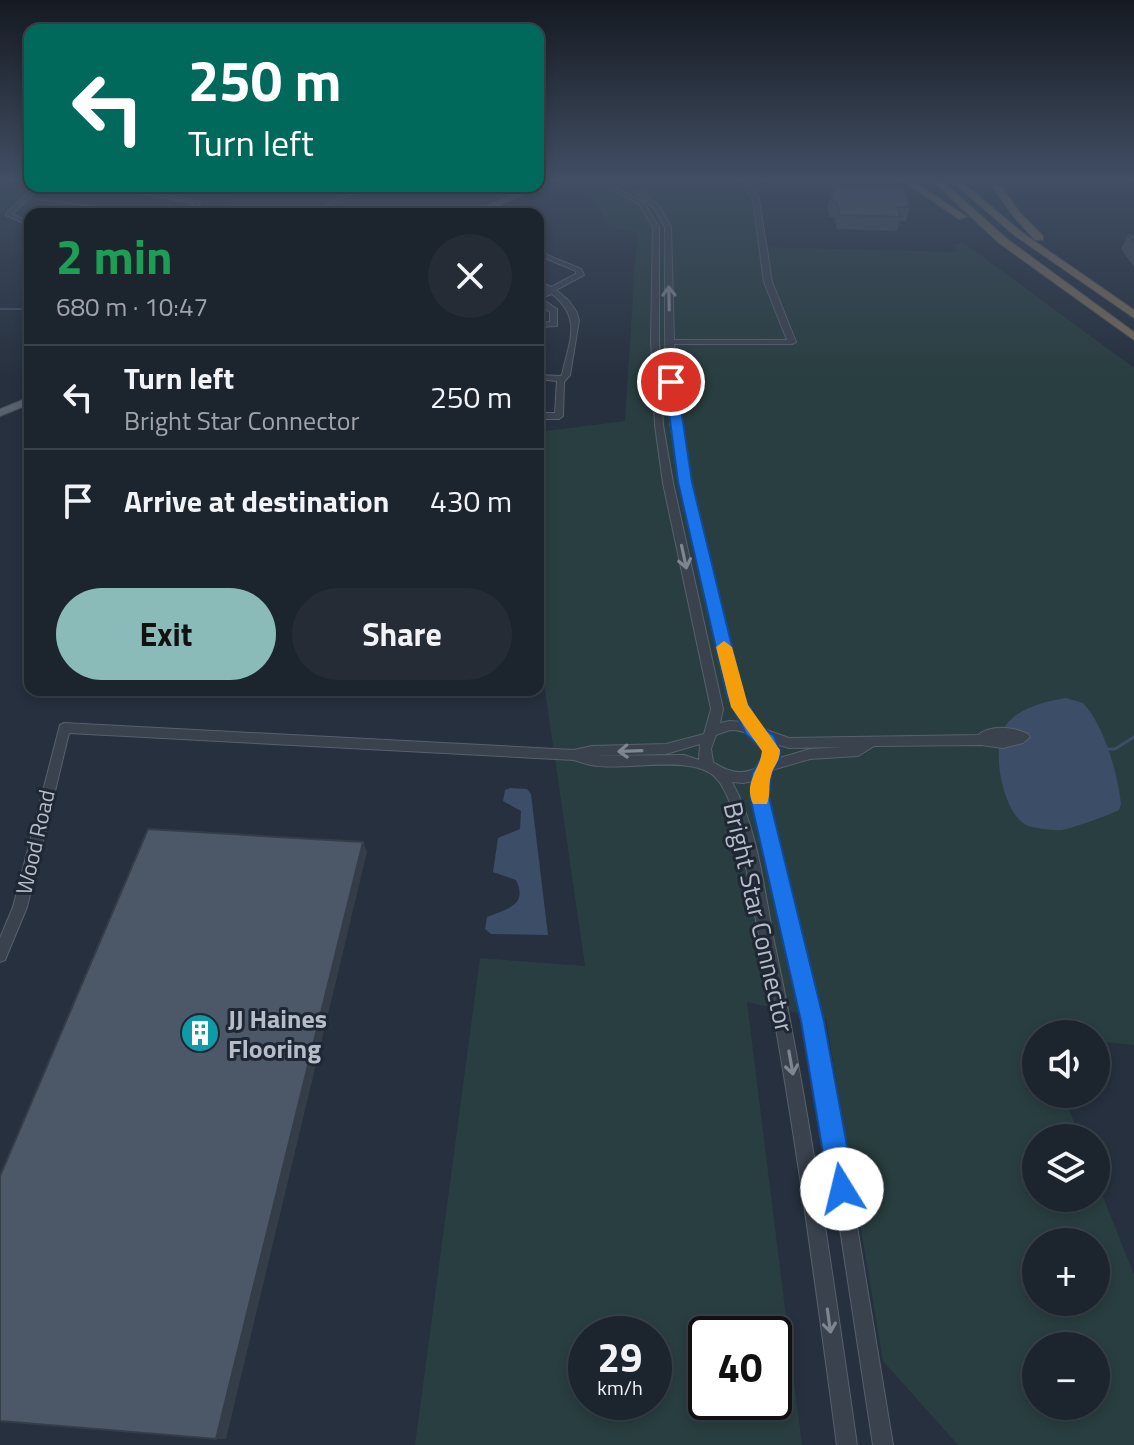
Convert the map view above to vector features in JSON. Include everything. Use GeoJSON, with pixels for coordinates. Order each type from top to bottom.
{"type":"FeatureCollection","features":[{"type":"Feature","properties":{"kind":"highway"},"geometry":{"type":"LineString","coordinates":[[1001,246],[1061,292],[1104,317]]}},
{"type":"Feature","properties":{"kind":"highway"},"geometry":{"type":"LineString","coordinates":[[1010,246],[1134,337]]}},
{"type":"Feature","properties":{"kind":"highway"},"geometry":{"type":"LineString","coordinates":[[1036,246],[1134,315]]}},
{"type":"Feature","properties":{"kind":"highway"},"geometry":{"type":"LineString","coordinates":[[1050,246],[1121,306]]}},
{"type":"Feature","properties":{"kind":"main road"},"geometry":{"type":"LineString","coordinates":[[0,413],[24,403]]}},
{"type":"Feature","properties":{"kind":"street"},"geometry":{"type":"LineString","coordinates":[[656,246],[655,341],[659,425],[668,483],[715,698],[716,722],[709,734],[705,756],[717,771]]}},
{"type":"Feature","properties":{"kind":"street"},"geometry":{"type":"LineString","coordinates":[[668,246],[675,426],[685,482],[736,696],[771,750],[764,770]]}},
{"type":"Feature","properties":{"kind":"street"},"geometry":{"type":"LineString","coordinates":[[670,342],[792,342],[768,282],[763,246]]}},
{"type":"Feature","properties":{"kind":"street"},"geometry":{"type":"LineString","coordinates":[[544,255],[579,270],[580,275],[549,289],[544,294]]}},
{"type":"Feature","properties":{"kind":"street"},"geometry":{"type":"LineString","coordinates":[[544,286],[568,301],[576,314],[559,416],[544,416]]}},
{"type":"Feature","properties":{"kind":"street"},"geometry":{"type":"LineString","coordinates":[[544,304],[554,311],[554,324],[544,325]]}},
{"type":"Feature","properties":{"kind":"street"},"geometry":{"type":"LineString","coordinates":[[544,378],[563,379]]}},
{"type":"Feature","properties":{"kind":"street"},"geometry":{"type":"LineString","coordinates":[[574,755],[592,751],[666,749],[732,724],[789,743],[981,740],[992,744],[1030,736]]}},
{"type":"Feature","properties":{"kind":"street","name":"Wood Road"},"geometry":{"type":"LineString","coordinates":[[0,955],[20,907],[64,728],[574,755]]}},
{"type":"Feature","properties":{"kind":"street"},"geometry":{"type":"LineString","coordinates":[[574,755],[593,761],[684,760],[742,778],[810,754],[858,751],[870,743]]}},
{"type":"Feature","properties":{"kind":"street","name":"Bright Star Connector"},"geometry":{"type":"LineString","coordinates":[[764,770],[759,797],[812,1021],[831,1117],[883,1445]]}},
{"type":"Feature","properties":{"kind":"street","name":"Bright Star Connector"},"geometry":{"type":"LineString","coordinates":[[717,771],[739,811],[784,1022],[801,1117],[847,1445]]}},
{"type":"Feature","properties":{"kind":"green space"},"geometry":{"type":"Polygon","coordinates":[[[636,246],[956,252],[955,246],[969,246],[1134,368],[1134,1045],[1110,1042],[1110,1020],[1022,1020],[1022,1108],[1068,1108],[1075,1124],[1022,1124],[1022,1212],[1109,1212],[1134,1275],[1134,1445],[958,1445],[883,1361],[826,1019],[747,1002],[786,1316],[688,1316],[688,1420],[792,1420],[792,1364],[802,1445],[415,1445],[480,958],[585,966],[544,683],[544,431],[625,421],[636,246]]]}},
{"type":"Feature","properties":{"kind":"water"},"geometry":{"type":"Polygon","coordinates":[[[1066,698],[1083,703],[1091,712],[1113,765],[1121,804],[1115,812],[1066,829],[1029,826],[1010,807],[1005,793],[999,762],[1001,735],[1011,719],[1025,710],[1066,698]]]}},
{"type":"Feature","properties":{"kind":"water"},"geometry":{"type":"Polygon","coordinates":[[[527,789],[531,794],[548,935],[491,934],[485,929],[487,917],[513,906],[519,896],[516,880],[493,872],[498,838],[520,829],[521,811],[503,801],[505,790],[527,789]]]}},
{"type":"Feature","properties":{"kind":"building","name":"JJ Haines Flooring"},"geometry":{"type":"Polygon","coordinates":[[[148,829],[363,842],[216,1439],[0,1421],[0,1176],[148,829]]]}},
{"type":"Feature","properties":{"kind":"waterway"},"geometry":{"type":"LineString","coordinates":[[0,309],[24,309]]}},
{"type":"Feature","properties":{"kind":"waterway"},"geometry":{"type":"LineString","coordinates":[[1106,749],[1115,749],[1134,737]]}},
{"type":"Feature","properties":{"kind":"slow traffic"},"geometry":{"type":"LineString","coordinates":[[724,647],[740,707],[771,750],[768,766],[761,773],[760,798]]}},
{"type":"Feature","properties":{"kind":"place","name":"JJ Haines Flooring"},"geometry":{"type":"Point","coordinates":[200,1033]}},
{"type":"Feature","properties":{"kind":"route"},"geometry":{"type":"LineString","coordinates":[[671,382],[679,454],[736,696],[753,729],[768,742],[771,750],[768,766],[761,773],[759,797],[812,1021],[842,1189]]}}]}
